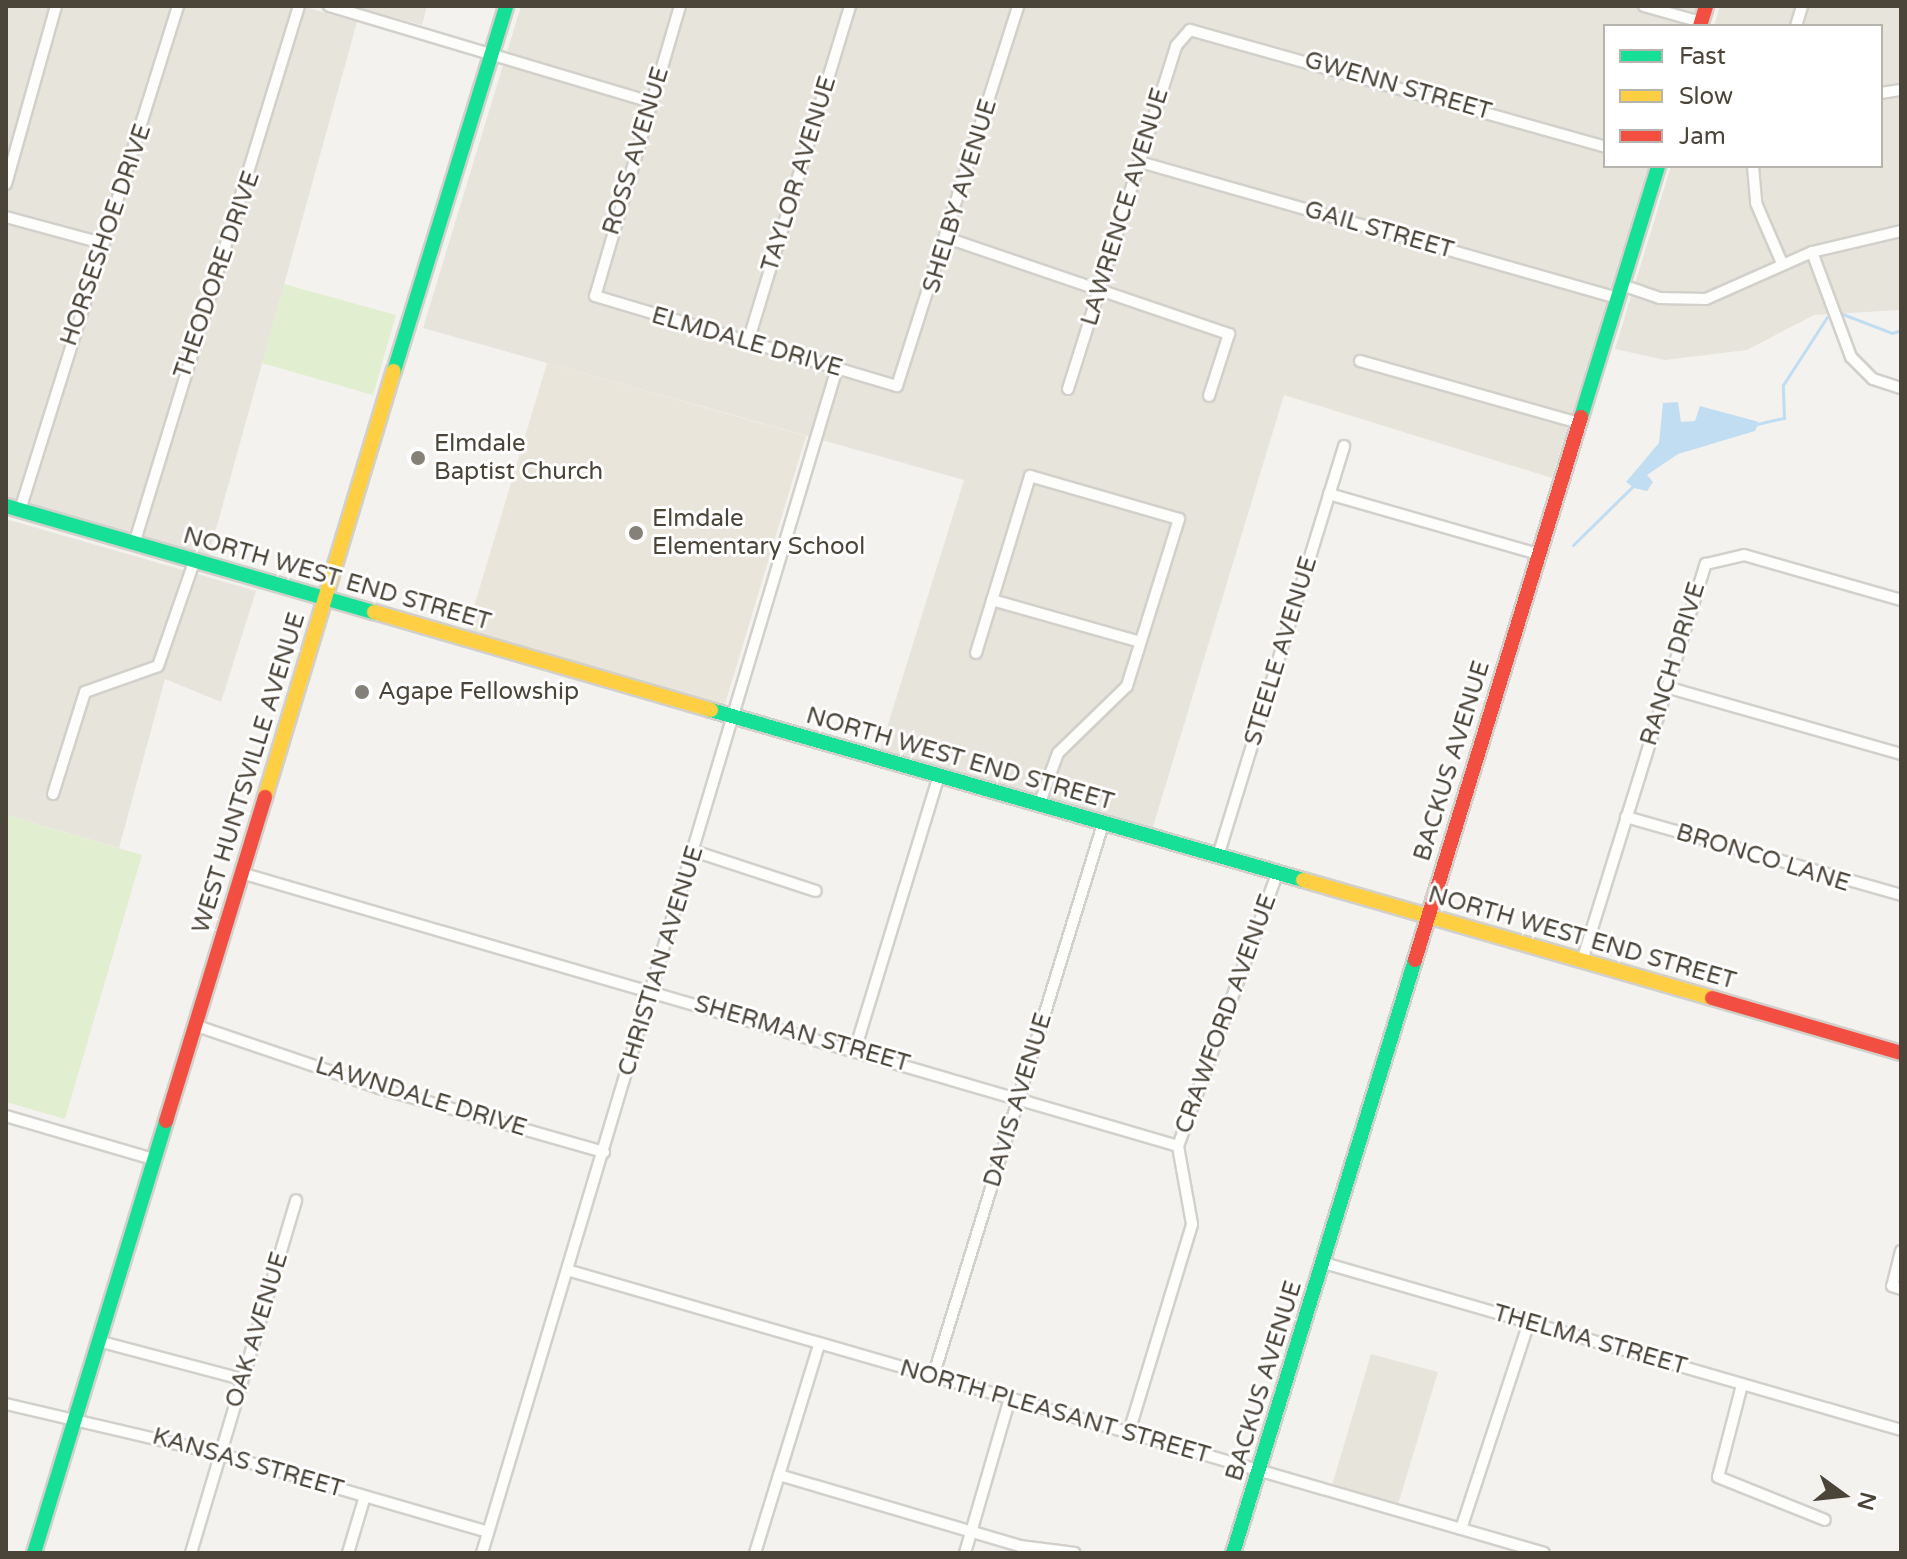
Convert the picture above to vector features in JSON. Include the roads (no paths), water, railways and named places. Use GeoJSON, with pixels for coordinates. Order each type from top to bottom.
{"type":"FeatureCollection","features":[{"type":"Feature","properties":{"kind":"street"},"geometry":{"type":"LineString","coordinates":[[6,184],[56,6]]}},
{"type":"Feature","properties":{"kind":"street","name":"HORSESHOE DRIVE"},"geometry":{"type":"LineString","coordinates":[[13,508],[98,242],[117,213],[178,6]]}},
{"type":"Feature","properties":{"kind":"street","name":"THEODORE DRIVE"},"geometry":{"type":"LineString","coordinates":[[134,544],[299,6]]}},
{"type":"Feature","properties":{"kind":"street"},"geometry":{"type":"LineString","coordinates":[[329,6],[651,102]]}},
{"type":"Feature","properties":{"kind":"street","name":"WEST HUNTSVILLE AVENUE"},"geometry":{"type":"LineString","coordinates":[[34,1553],[506,6]]}},
{"type":"Feature","properties":{"kind":"street","name":"ROSS AVENUE"},"geometry":{"type":"LineString","coordinates":[[595,296],[680,6]]}},
{"type":"Feature","properties":{"kind":"street","name":"TAYLOR AVENUE"},"geometry":{"type":"LineString","coordinates":[[748,342],[850,6]]}},
{"type":"Feature","properties":{"kind":"street","name":"SHELBY AVENUE"},"geometry":{"type":"LineString","coordinates":[[901,385],[1018,6]]}},
{"type":"Feature","properties":{"kind":"street"},"geometry":{"type":"LineString","coordinates":[[1644,6],[1701,24],[1706,6]]}},
{"type":"Feature","properties":{"kind":"street","name":"GWENN STREET"},"geometry":{"type":"LineString","coordinates":[[1190,30],[1603,146]]}},
{"type":"Feature","properties":{"kind":"street","name":"LAWRENCE AVENUE"},"geometry":{"type":"LineString","coordinates":[[1068,389],[1176,46],[1190,30]]}},
{"type":"Feature","properties":{"kind":"street","name":"GAIL STREET"},"geometry":{"type":"LineString","coordinates":[[1140,162],[1620,292],[1660,298],[1706,299],[1812,252],[1901,231]]}},
{"type":"Feature","properties":{"kind":"street","name":"BACKUS AVENUE"},"geometry":{"type":"LineString","coordinates":[[1233,1553],[1657,168]]}},
{"type":"Feature","properties":{"kind":"street"},"geometry":{"type":"LineString","coordinates":[[1753,168],[1756,203],[1782,263]]}},
{"type":"Feature","properties":{"kind":"street"},"geometry":{"type":"LineString","coordinates":[[6,217],[98,242]]}},
{"type":"Feature","properties":{"kind":"street"},"geometry":{"type":"LineString","coordinates":[[947,238],[1101,285],[1229,334],[1209,396]]}},
{"type":"Feature","properties":{"kind":"street"},"geometry":{"type":"LineString","coordinates":[[1812,252],[1851,357],[1873,379],[1901,388]]}},
{"type":"Feature","properties":{"kind":"street","name":"ELMDALE DRIVE"},"geometry":{"type":"LineString","coordinates":[[595,296],[901,385]]}},
{"type":"Feature","properties":{"kind":"street"},"geometry":{"type":"LineString","coordinates":[[1360,361],[1579,423]]}},
{"type":"Feature","properties":{"kind":"street","name":"CHRISTIAN AVENUE"},"geometry":{"type":"LineString","coordinates":[[482,1553],[837,368]]}},
{"type":"Feature","properties":{"kind":"street","name":"STEELE AVENUE"},"geometry":{"type":"LineString","coordinates":[[1218,856],[1344,446]]}},
{"type":"Feature","properties":{"kind":"street"},"geometry":{"type":"LineString","coordinates":[[976,653],[1030,476],[1179,519],[1120,695],[1058,753],[1039,805]]}},
{"type":"Feature","properties":{"kind":"street"},"geometry":{"type":"LineString","coordinates":[[1329,494],[1538,554]]}},
{"type":"Feature","properties":{"kind":"street","name":"NORTH WEST END STREET"},"geometry":{"type":"LineString","coordinates":[[13,508],[1901,1053]]}},
{"type":"Feature","properties":{"kind":"street","name":"RANCH DRIVE"},"geometry":{"type":"LineString","coordinates":[[1582,961],[1699,576],[1716,557],[1744,555],[1901,600]]}},
{"type":"Feature","properties":{"kind":"street"},"geometry":{"type":"LineString","coordinates":[[53,794],[85,692],[158,666],[194,562]]}},
{"type":"Feature","properties":{"kind":"street"},"geometry":{"type":"LineString","coordinates":[[992,600],[1140,642]]}},
{"type":"Feature","properties":{"kind":"street"},"geometry":{"type":"LineString","coordinates":[[1666,687],[1901,754]]}},
{"type":"Feature","properties":{"kind":"street"},"geometry":{"type":"LineString","coordinates":[[855,1050],[939,775]]}},
{"type":"Feature","properties":{"kind":"street","name":"BRONCO LANE"},"geometry":{"type":"LineString","coordinates":[[1626,817],[1901,895]]}},
{"type":"Feature","properties":{"kind":"street","name":"DAVIS AVENUE"},"geometry":{"type":"LineString","coordinates":[[933,1377],[1103,824]]}},
{"type":"Feature","properties":{"kind":"street"},"geometry":{"type":"LineString","coordinates":[[694,851],[816,891]]}},
{"type":"Feature","properties":{"kind":"street","name":"SHERMAN STREET"},"geometry":{"type":"LineString","coordinates":[[241,873],[652,990],[1178,1146]]}},
{"type":"Feature","properties":{"kind":"street","name":"CRAWFORD AVENUE"},"geometry":{"type":"LineString","coordinates":[[1129,1432],[1192,1224],[1178,1146],[1277,874]]}},
{"type":"Feature","properties":{"kind":"street","name":"LAWNDALE DRIVE"},"geometry":{"type":"LineString","coordinates":[[194,1025],[379,1088],[604,1152]]}},
{"type":"Feature","properties":{"kind":"street"},"geometry":{"type":"LineString","coordinates":[[6,1116],[153,1159]]}},
{"type":"Feature","properties":{"kind":"street","name":"OAK AVENUE"},"geometry":{"type":"LineString","coordinates":[[191,1553],[296,1200]]}},
{"type":"Feature","properties":{"kind":"street"},"geometry":{"type":"LineString","coordinates":[[1896,1288],[1901,1251]]}},
{"type":"Feature","properties":{"kind":"street","name":"THELMA STREET"},"geometry":{"type":"LineString","coordinates":[[1324,1263],[1742,1385],[1857,1412],[1901,1430]]}},
{"type":"Feature","properties":{"kind":"street","name":"NORTH PLEASANT STREET"},"geometry":{"type":"LineString","coordinates":[[567,1270],[1544,1553]]}},
{"type":"Feature","properties":{"kind":"street"},"geometry":{"type":"LineString","coordinates":[[1461,1529],[1529,1322]]}},
{"type":"Feature","properties":{"kind":"street"},"geometry":{"type":"LineString","coordinates":[[98,1341],[242,1379]]}},
{"type":"Feature","properties":{"kind":"street"},"geometry":{"type":"LineString","coordinates":[[755,1553],[819,1345]]}},
{"type":"Feature","properties":{"kind":"street"},"geometry":{"type":"LineString","coordinates":[[1742,1385],[1718,1477],[1825,1520]]}},
{"type":"Feature","properties":{"kind":"street"},"geometry":{"type":"LineString","coordinates":[[965,1553],[1010,1398]]}},
{"type":"Feature","properties":{"kind":"street","name":"KANSAS STREET"},"geometry":{"type":"LineString","coordinates":[[6,1404],[220,1454],[488,1532]]}},
{"type":"Feature","properties":{"kind":"street"},"geometry":{"type":"LineString","coordinates":[[779,1475],[971,1532],[1075,1553]]}},
{"type":"Feature","properties":{"kind":"street"},"geometry":{"type":"LineString","coordinates":[[348,1553],[365,1496]]}},
{"type":"Feature","properties":{"kind":"water"},"geometry":{"type":"Polygon","coordinates":[[[1678,402],[1681,422],[1695,421],[1700,406],[1759,422],[1755,431],[1678,454],[1647,475],[1653,482],[1647,491],[1634,488],[1626,482],[1659,443],[1663,403],[1678,402]]]}},
{"type":"Feature","properties":{"kind":"waterway"},"geometry":{"type":"LineString","coordinates":[[1840,313],[1892,333],[1901,330]]}},
{"type":"Feature","properties":{"kind":"waterway"},"geometry":{"type":"LineString","coordinates":[[1757,424],[1784,418],[1783,385],[1827,317]]}},
{"type":"Feature","properties":{"kind":"waterway"},"geometry":{"type":"LineString","coordinates":[[1573,545],[1633,486]]}},
{"type":"Feature","properties":{"kind":"place","name":"Elmdale Baptist Church"},"geometry":{"type":"Point","coordinates":[418,458]}},
{"type":"Feature","properties":{"kind":"place","name":"Elmdale Elementary School"},"geometry":{"type":"Point","coordinates":[636,533]}},
{"type":"Feature","properties":{"kind":"place","name":"Agape Fellowship"},"geometry":{"type":"Point","coordinates":[362,692]}}]}
